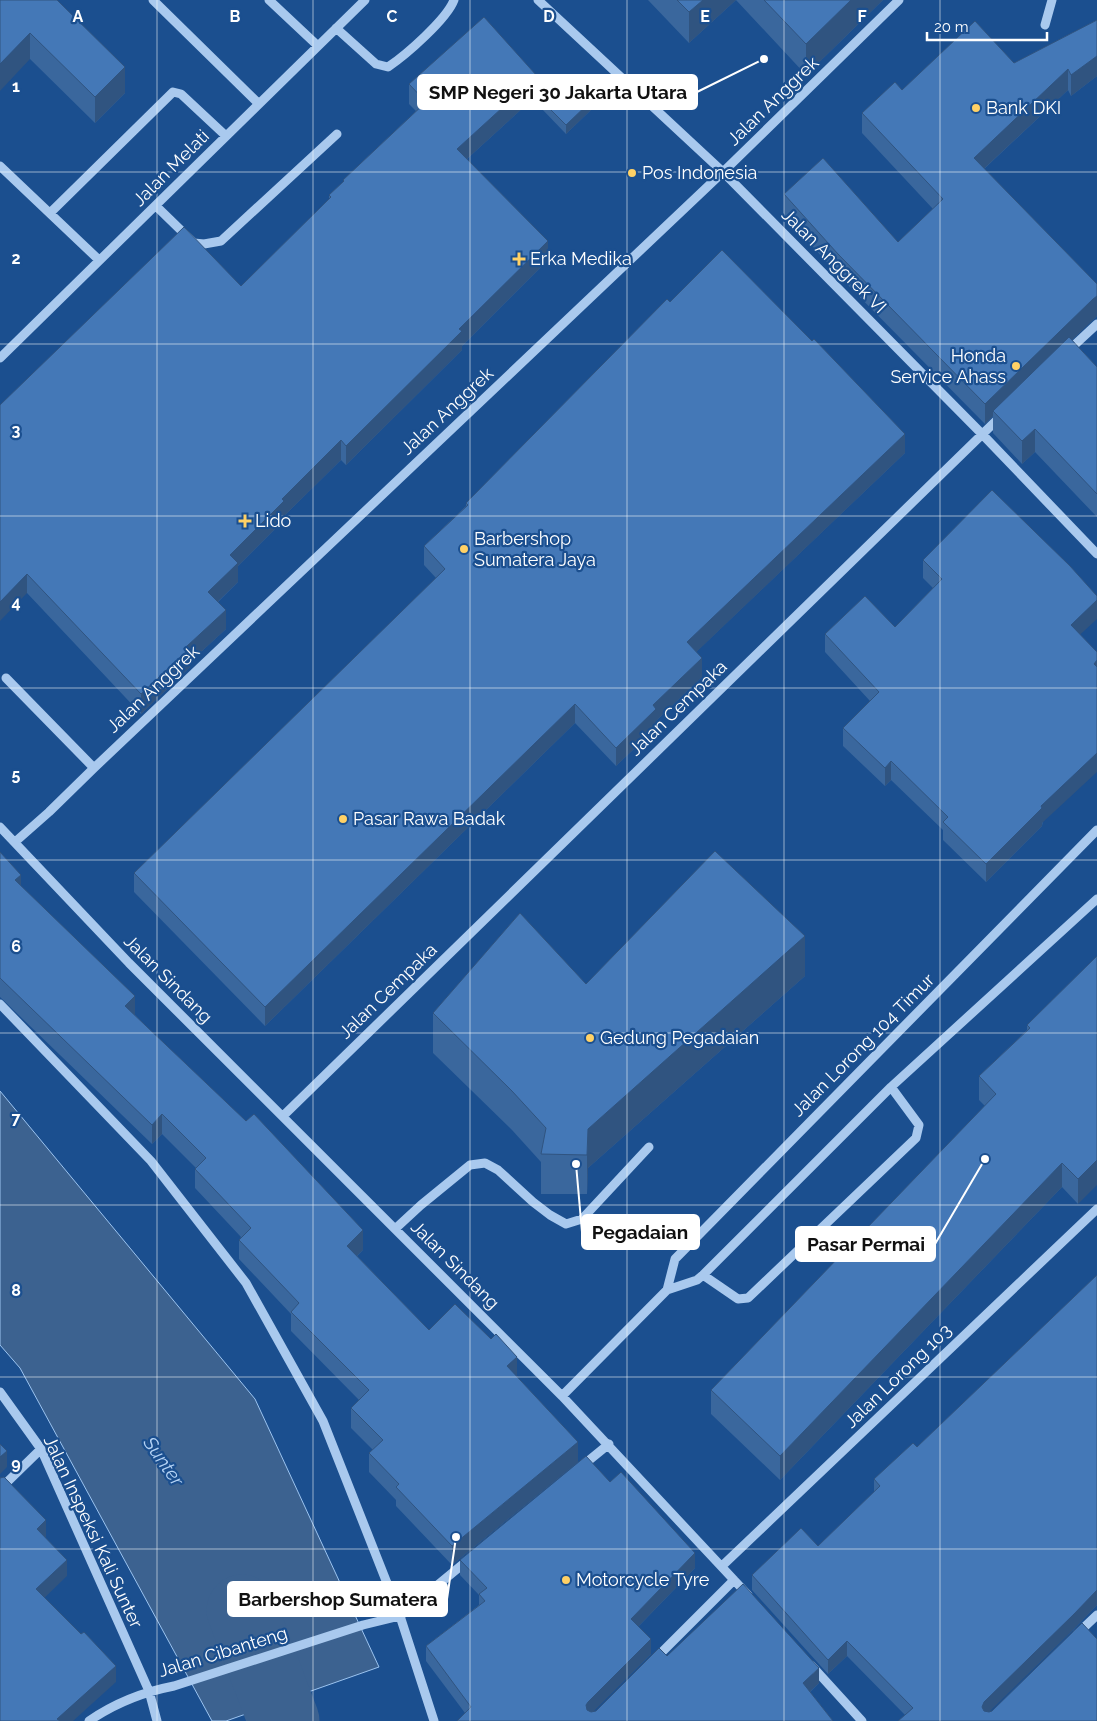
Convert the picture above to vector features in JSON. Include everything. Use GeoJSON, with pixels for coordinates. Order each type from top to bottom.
{"type":"FeatureCollection","features":[{"type":"Feature","properties":{"kind":"street"},"geometry":{"type":"LineString","coordinates":[[153,0],[259,104]]}},
{"type":"Feature","properties":{"kind":"street"},"geometry":{"type":"LineString","coordinates":[[269,0],[318,46]]}},
{"type":"Feature","properties":{"kind":"street","name":"Jalan Melati"},"geometry":{"type":"LineString","coordinates":[[0,358],[365,0]]}},
{"type":"Feature","properties":{"kind":"street"},"geometry":{"type":"LineString","coordinates":[[336,28],[376,64],[388,67],[400,59],[449,12],[454,0]]}},
{"type":"Feature","properties":{"kind":"street","name":"Jalan Anggrek VI"},"geometry":{"type":"LineString","coordinates":[[538,0],[723,172],[982,434],[1097,554]]}},
{"type":"Feature","properties":{"kind":"street","name":"Jalan Anggrek"},"geometry":{"type":"LineString","coordinates":[[15,842],[49,812],[723,172],[899,0]]}},
{"type":"Feature","properties":{"kind":"street"},"geometry":{"type":"LineString","coordinates":[[1045,25],[1052,0]]}},
{"type":"Feature","properties":{"kind":"street"},"geometry":{"type":"LineString","coordinates":[[50,213],[173,92],[181,94],[226,136]]}},
{"type":"Feature","properties":{"kind":"street"},"geometry":{"type":"LineString","coordinates":[[156,206],[194,243],[204,244],[221,241],[337,134]]}},
{"type":"Feature","properties":{"kind":"street"},"geometry":{"type":"LineString","coordinates":[[0,166],[99,260]]}},
{"type":"Feature","properties":{"kind":"street"},"geometry":{"type":"LineString","coordinates":[[1061,358],[1097,324]]}},
{"type":"Feature","properties":{"kind":"street","name":"Jalan Cempaka"},"geometry":{"type":"LineString","coordinates":[[283,1116],[1011,407]]}},
{"type":"Feature","properties":{"kind":"street"},"geometry":{"type":"LineString","coordinates":[[6,678],[94,768]]}},
{"type":"Feature","properties":{"kind":"street","name":"Jalan Sindang"},"geometry":{"type":"LineString","coordinates":[[0,827],[129,963],[609,1444],[754,1602]]}},
{"type":"Feature","properties":{"kind":"street","name":"Jalan Lorong 104 Timur"},"geometry":{"type":"LineString","coordinates":[[667,1290],[675,1259],[1097,830]]}},
{"type":"Feature","properties":{"kind":"street"},"geometry":{"type":"LineString","coordinates":[[562,1396],[667,1290],[697,1280],[703,1275],[891,1087],[1097,899]]}},
{"type":"Feature","properties":{"kind":"street"},"geometry":{"type":"LineString","coordinates":[[0,1004],[151,1161],[246,1283],[323,1421],[400,1616],[434,1721]]}},
{"type":"Feature","properties":{"kind":"street"},"geometry":{"type":"LineString","coordinates":[[703,1275],[738,1299],[748,1298],[916,1138],[919,1125],[891,1087]]}},
{"type":"Feature","properties":{"kind":"street"},"geometry":{"type":"LineString","coordinates":[[395,1229],[470,1165],[484,1163],[498,1170],[550,1215],[566,1224],[582,1219],[650,1147]]}},
{"type":"Feature","properties":{"kind":"street","name":"Jalan Lorong 103"},"geometry":{"type":"LineString","coordinates":[[722,1566],[1097,1209]]}},
{"type":"Feature","properties":{"kind":"street","name":"Jalan Inspeksi Kali Sunter"},"geometry":{"type":"LineString","coordinates":[[0,1392],[40,1449],[148,1691],[157,1721]]}},
{"type":"Feature","properties":{"kind":"street"},"geometry":{"type":"LineString","coordinates":[[578,1469],[609,1444]]}},
{"type":"Feature","properties":{"kind":"street"},"geometry":{"type":"LineString","coordinates":[[0,1489],[40,1449]]}},
{"type":"Feature","properties":{"kind":"street","name":"Jalan Cibanteng"},"geometry":{"type":"LineString","coordinates":[[89,1721],[117,1704],[148,1691],[174,1686],[363,1625],[400,1616],[478,1552]]}},
{"type":"Feature","properties":{"kind":"street"},"geometry":{"type":"LineString","coordinates":[[646,1667],[734,1580]]}},
{"type":"Feature","properties":{"kind":"street"},"geometry":{"type":"LineString","coordinates":[[1070,1642],[1097,1615]]}},
{"type":"Feature","properties":{"kind":"street"},"geometry":{"type":"LineString","coordinates":[[801,1654],[862,1721]]}},
{"type":"Feature","properties":{"kind":"water"},"geometry":{"type":"Polygon","coordinates":[[[0,1091],[255,1399],[379,1667],[226,1721],[212,1721],[20,1368],[0,1345],[0,1091]]]}},
{"type":"Feature","properties":{"kind":"building"},"geometry":{"type":"Polygon","coordinates":[[[0,0],[57,0],[125,67],[95,97],[30,33],[0,64],[0,0]]]}},
{"type":"Feature","properties":{"kind":"building"},"geometry":{"type":"Polygon","coordinates":[[[677,0],[703,0],[689,12],[677,0]]]}},
{"type":"Feature","properties":{"kind":"building"},"geometry":{"type":"Polygon","coordinates":[[[764,0],[851,0],[806,44],[764,0]]]}},
{"type":"Feature","properties":{"kind":"building"},"geometry":{"type":"Polygon","coordinates":[[[484,17],[537,76],[457,149],[548,241],[459,329],[462,331],[346,446],[341,440],[230,555],[238,563],[208,592],[226,610],[187,646],[190,648],[141,694],[27,574],[0,602],[0,405],[184,227],[241,286],[331,197],[329,195],[343,180],[426,102],[409,84],[484,17]]]}},
{"type":"Feature","properties":{"kind":"building"},"geometry":{"type":"Polygon","coordinates":[[[1097,20],[1097,56],[1071,75],[1068,69],[974,158],[1097,284],[1097,296],[985,404],[838,254],[784,194],[823,158],[898,242],[943,199],[862,113],[895,82],[902,90],[975,21],[1014,63],[1097,20]]]}},
{"type":"Feature","properties":{"kind":"building"},"geometry":{"type":"Polygon","coordinates":[[[566,75],[591,101],[566,125],[541,100],[566,75]]]}},
{"type":"Feature","properties":{"kind":"building"},"geometry":{"type":"Polygon","coordinates":[[[722,250],[812,341],[814,339],[905,434],[687,642],[702,658],[653,705],[656,709],[616,748],[575,704],[265,1007],[134,873],[445,569],[424,546],[468,505],[466,503],[667,299],[670,302],[722,250]]]}},
{"type":"Feature","properties":{"kind":"building"},"geometry":{"type":"Polygon","coordinates":[[[1069,337],[1097,367],[1097,494],[1035,429],[1022,441],[993,411],[1069,337]]]}},
{"type":"Feature","properties":{"kind":"building"},"geometry":{"type":"Polygon","coordinates":[[[992,490],[1070,566],[1097,596],[1097,600],[1071,625],[1097,652],[1097,660],[1094,664],[1097,667],[1097,753],[1041,806],[1042,808],[986,864],[943,822],[948,817],[891,761],[885,768],[843,728],[879,692],[825,634],[865,596],[895,627],[942,579],[923,560],[992,490]]]}},
{"type":"Feature","properties":{"kind":"building","name":"Gedung Pegadaian"},"geometry":{"type":"Polygon","coordinates":[[[715,851],[805,936],[588,1129],[587,1155],[541,1154],[546,1128],[512,1091],[433,1013],[520,913],[586,984],[715,851]]]}},
{"type":"Feature","properties":{"kind":"building"},"geometry":{"type":"Polygon","coordinates":[[[0,852],[21,875],[15,880],[135,996],[125,1006],[246,1121],[254,1114],[363,1230],[347,1246],[429,1330],[455,1304],[491,1339],[496,1334],[517,1357],[507,1366],[578,1442],[452,1546],[396,1487],[399,1484],[369,1453],[383,1440],[351,1408],[369,1390],[291,1312],[299,1303],[239,1240],[251,1228],[195,1169],[206,1158],[162,1114],[152,1125],[0,978],[0,852]]]}},
{"type":"Feature","properties":{"kind":"building"},"geometry":{"type":"Polygon","coordinates":[[[1097,956],[1097,1160],[1078,1179],[1062,1163],[780,1456],[711,1390],[996,1094],[979,1076],[1030,1028],[1027,1025],[1097,956]]]}},
{"type":"Feature","properties":{"kind":"building"},"geometry":{"type":"Polygon","coordinates":[[[1097,1275],[1097,1590],[984,1702],[982,1707],[984,1711],[992,1711],[1082,1623],[1097,1639],[1097,1721],[898,1721],[913,1708],[847,1641],[828,1660],[752,1575],[801,1528],[818,1546],[880,1486],[874,1479],[913,1443],[917,1447],[1097,1275]]]}},
{"type":"Feature","properties":{"kind":"building"},"geometry":{"type":"Polygon","coordinates":[[[0,1444],[7,1451],[0,1457],[0,1444]]]}},
{"type":"Feature","properties":{"kind":"building"},"geometry":{"type":"Polygon","coordinates":[[[586,1456],[610,1482],[621,1472],[695,1553],[631,1619],[651,1639],[588,1702],[586,1705],[587,1710],[591,1712],[596,1711],[659,1648],[667,1656],[743,1584],[819,1668],[803,1683],[833,1721],[457,1721],[471,1707],[426,1646],[485,1601],[479,1594],[487,1588],[460,1560],[586,1456]]]}},
{"type":"Feature","properties":{"kind":"building"},"geometry":{"type":"Polygon","coordinates":[[[4,1477],[46,1520],[37,1529],[67,1560],[36,1589],[81,1634],[84,1632],[116,1666],[57,1719],[60,1721],[0,1721],[0,1478],[4,1477]]]}},
{"type":"Feature","properties":{"kind":"waterway","name":"Sunter"},"geometry":{"type":"LineString","coordinates":[[242,1610],[284,1721]]}},
{"type":"Feature","properties":{"kind":"place","name":"SMP Negeri 30 Jakarta Utara"},"geometry":{"type":"Point","coordinates":[764,59]}},
{"type":"Feature","properties":{"kind":"place","name":"Bank DKI"},"geometry":{"type":"Point","coordinates":[976,108]}},
{"type":"Feature","properties":{"kind":"place","name":"Pos Indonesia"},"geometry":{"type":"Point","coordinates":[632,173]}},
{"type":"Feature","properties":{"kind":"place","name":"Erka Medika"},"geometry":{"type":"Point","coordinates":[519,259]}},
{"type":"Feature","properties":{"kind":"place","name":"Honda Service Ahass"},"geometry":{"type":"Point","coordinates":[1016,366]}},
{"type":"Feature","properties":{"kind":"place","name":"Lido"},"geometry":{"type":"Point","coordinates":[245,521]}},
{"type":"Feature","properties":{"kind":"place","name":"Barbershop Sumatera Jaya"},"geometry":{"type":"Point","coordinates":[464,549]}},
{"type":"Feature","properties":{"kind":"place","name":"Pasar Rawa Badak"},"geometry":{"type":"Point","coordinates":[343,819]}},
{"type":"Feature","properties":{"kind":"place","name":"Gedung Pegadaian"},"geometry":{"type":"Point","coordinates":[590,1038]}},
{"type":"Feature","properties":{"kind":"place","name":"Pasar Permai"},"geometry":{"type":"Point","coordinates":[985,1159]}},
{"type":"Feature","properties":{"kind":"place","name":"Pegadaian"},"geometry":{"type":"Point","coordinates":[576,1164]}},
{"type":"Feature","properties":{"kind":"place","name":"Barbershop Sumatera"},"geometry":{"type":"Point","coordinates":[456,1537]}},
{"type":"Feature","properties":{"kind":"place","name":"Motorcycle Tyre"},"geometry":{"type":"Point","coordinates":[566,1580]}}]}
